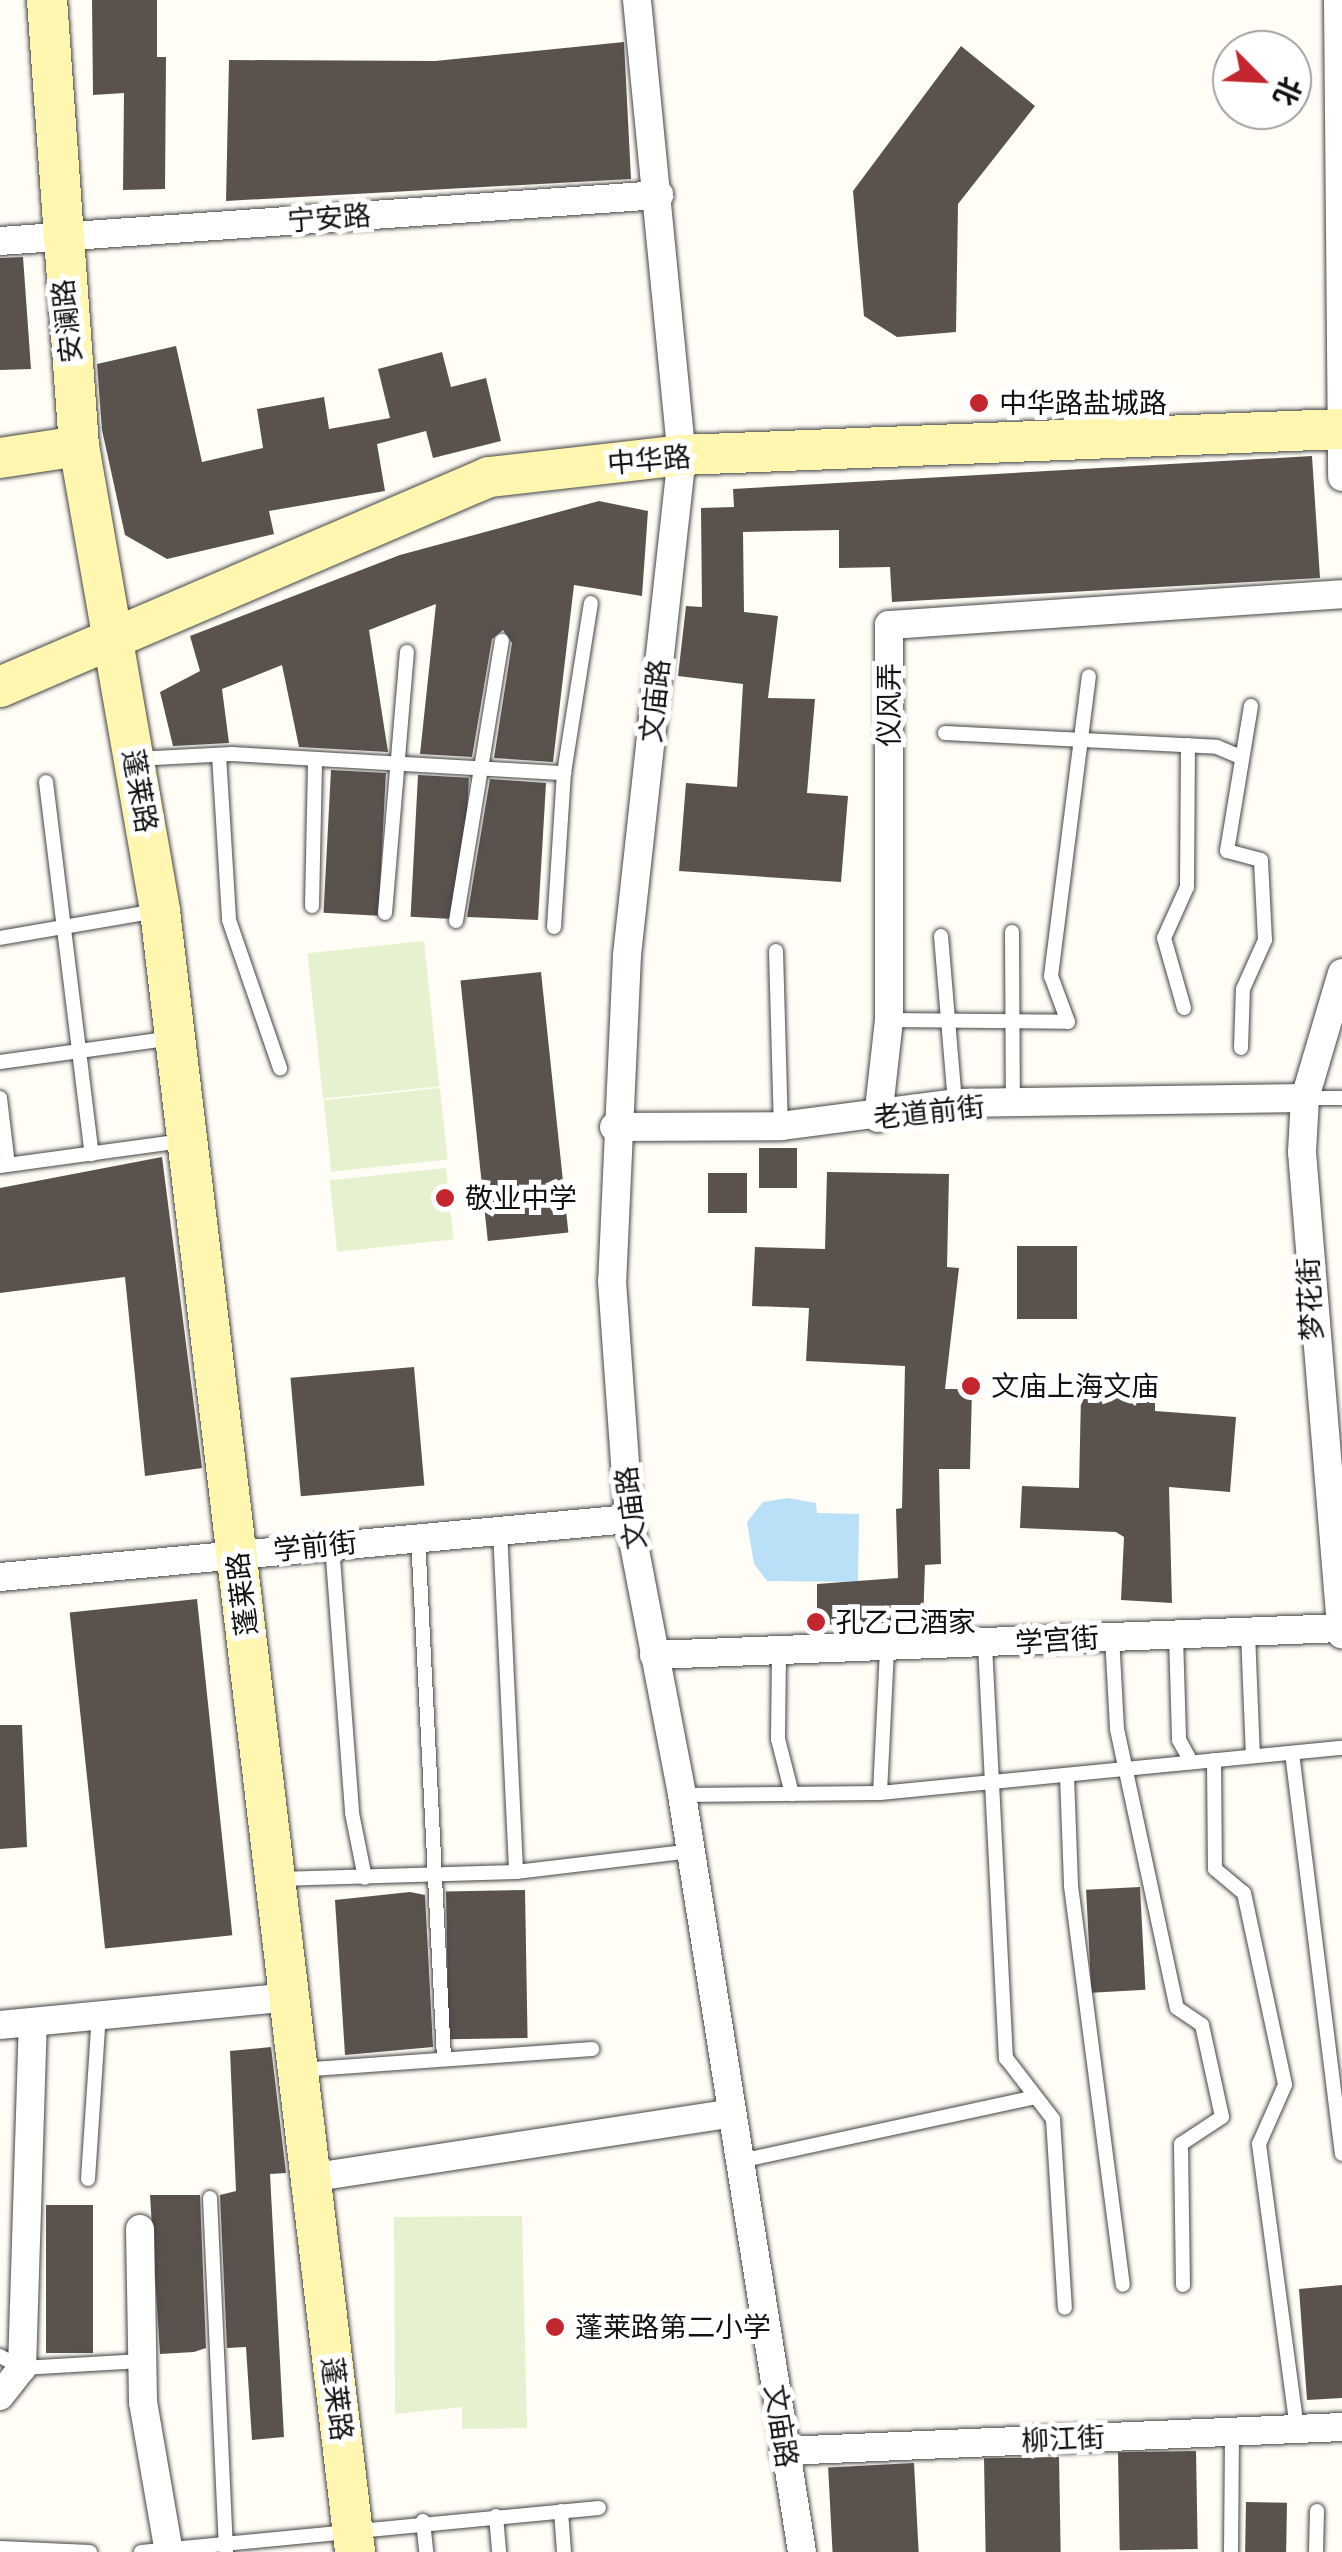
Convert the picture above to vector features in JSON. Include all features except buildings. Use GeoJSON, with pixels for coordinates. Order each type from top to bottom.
{"type":"FeatureCollection","features":[{"type":"Feature","properties":{"kind":"street","name":"安澜路"},"geometry":{"type":"LineString","coordinates":[[47,0],[59,236],[80,446],[115,639]]}},
{"type":"Feature","properties":{"kind":"street","name":"文庙路"},"geometry":{"type":"LineString","coordinates":[[637,0],[682,455],[614,1128],[612,1281],[630,1519],[682,1795],[802,2552]]}},
{"type":"Feature","properties":{"kind":"street"},"geometry":{"type":"LineString","coordinates":[[1338,0],[1342,478]]}},
{"type":"Feature","properties":{"kind":"street","name":"宁安路"},"geometry":{"type":"LineString","coordinates":[[0,241],[659,195]]}},
{"type":"Feature","properties":{"kind":"street","name":"中华路"},"geometry":{"type":"LineString","coordinates":[[0,688],[489,477],[682,455],[1340,429]]}},
{"type":"Feature","properties":{"kind":"street"},"geometry":{"type":"LineString","coordinates":[[0,458],[80,446]]}},
{"type":"Feature","properties":{"kind":"street","name":"仪风弄"},"geometry":{"type":"LineString","coordinates":[[878,1118],[890,1020],[888,625],[1342,594]]}},
{"type":"Feature","properties":{"kind":"street","name":"蓬莱路"},"geometry":{"type":"LineString","coordinates":[[115,639],[160,911],[176,1038],[354,2539]]}},
{"type":"Feature","properties":{"kind":"street","name":"梦花街"},"geometry":{"type":"LineString","coordinates":[[1342,974],[1305,1098],[1339,1511],[1342,1630]]}},
{"type":"Feature","properties":{"kind":"street","name":"老道前街"},"geometry":{"type":"LineString","coordinates":[[614,1128],[782,1126],[878,1118],[956,1103],[1305,1098]]}},
{"type":"Feature","properties":{"kind":"street","name":"学前街"},"geometry":{"type":"LineString","coordinates":[[0,1577],[630,1519]]}},
{"type":"Feature","properties":{"kind":"street","name":"学宫街"},"geometry":{"type":"LineString","coordinates":[[654,1656],[1342,1630]]}},
{"type":"Feature","properties":{"kind":"street"},"geometry":{"type":"LineString","coordinates":[[0,2025],[290,1996]]}},
{"type":"Feature","properties":{"kind":"street"},"geometry":{"type":"LineString","coordinates":[[0,2396],[11,2362],[34,2022]]}},
{"type":"Feature","properties":{"kind":"street"},"geometry":{"type":"LineString","coordinates":[[309,2178],[732,2113]]}},
{"type":"Feature","properties":{"kind":"street"},"geometry":{"type":"LineString","coordinates":[[140,2229],[142,2362],[159,2551]]}},
{"type":"Feature","properties":{"kind":"street","name":"柳江街"},"geometry":{"type":"LineString","coordinates":[[784,2451],[1342,2426]]}},
{"type":"Feature","properties":{"kind":"lane"},"geometry":{"type":"LineString","coordinates":[[554,927],[564,773],[591,602]]}},
{"type":"Feature","properties":{"kind":"lane"},"geometry":{"type":"LineString","coordinates":[[456,921],[478,768],[502,641]]}},
{"type":"Feature","properties":{"kind":"lane"},"geometry":{"type":"LineString","coordinates":[[385,913],[407,652]]}},
{"type":"Feature","properties":{"kind":"lane"},"geometry":{"type":"LineString","coordinates":[[890,1020],[1068,1022],[1051,976],[1088,676]]}},
{"type":"Feature","properties":{"kind":"lane"},"geometry":{"type":"LineString","coordinates":[[1241,1048],[1243,989],[1265,940],[1260,860],[1227,850],[1240,757],[1252,706]]}},
{"type":"Feature","properties":{"kind":"lane"},"geometry":{"type":"LineString","coordinates":[[945,733],[1188,745],[1240,757]]}},
{"type":"Feature","properties":{"kind":"lane"},"geometry":{"type":"LineString","coordinates":[[1184,1008],[1164,938],[1187,887],[1188,745]]}},
{"type":"Feature","properties":{"kind":"lane"},"geometry":{"type":"LineString","coordinates":[[134,759],[219,755],[564,773]]}},
{"type":"Feature","properties":{"kind":"lane"},"geometry":{"type":"LineString","coordinates":[[219,755],[229,920],[280,1068]]}},
{"type":"Feature","properties":{"kind":"lane"},"geometry":{"type":"LineString","coordinates":[[312,906],[315,759]]}},
{"type":"Feature","properties":{"kind":"lane"},"geometry":{"type":"LineString","coordinates":[[46,782],[92,1154]]}},
{"type":"Feature","properties":{"kind":"lane"},"geometry":{"type":"LineString","coordinates":[[0,938],[160,911]]}},
{"type":"Feature","properties":{"kind":"lane"},"geometry":{"type":"LineString","coordinates":[[1012,932],[1009,1021],[1014,1104]]}},
{"type":"Feature","properties":{"kind":"lane"},"geometry":{"type":"LineString","coordinates":[[941,936],[956,1103]]}},
{"type":"Feature","properties":{"kind":"lane"},"geometry":{"type":"LineString","coordinates":[[776,951],[782,1126]]}},
{"type":"Feature","properties":{"kind":"lane"},"geometry":{"type":"LineString","coordinates":[[0,1062],[176,1038]]}},
{"type":"Feature","properties":{"kind":"lane"},"geometry":{"type":"LineString","coordinates":[[0,1098],[4,1166],[188,1140]]}},
{"type":"Feature","properties":{"kind":"lane"},"geometry":{"type":"LineString","coordinates":[[1305,1098],[1342,1098]]}},
{"type":"Feature","properties":{"kind":"lane"},"geometry":{"type":"LineString","coordinates":[[500,1530],[516,1872]]}},
{"type":"Feature","properties":{"kind":"lane"},"geometry":{"type":"LineString","coordinates":[[418,1536],[444,2059]]}},
{"type":"Feature","properties":{"kind":"lane"},"geometry":{"type":"LineString","coordinates":[[332,1545],[352,1812],[365,1878]]}},
{"type":"Feature","properties":{"kind":"lane"},"geometry":{"type":"LineString","coordinates":[[1248,1633],[1254,1756]]}},
{"type":"Feature","properties":{"kind":"lane"},"geometry":{"type":"LineString","coordinates":[[1112,1636],[1117,1729],[1178,2008],[1202,2025],[1222,2117],[1181,2144],[1183,2284]]}},
{"type":"Feature","properties":{"kind":"lane"},"geometry":{"type":"LineString","coordinates":[[1176,1636],[1179,1740],[1191,1762]]}},
{"type":"Feature","properties":{"kind":"lane"},"geometry":{"type":"LineString","coordinates":[[986,1645],[1006,2058],[1053,2120],[1065,2308]]}},
{"type":"Feature","properties":{"kind":"lane"},"geometry":{"type":"LineString","coordinates":[[880,1792],[887,1648]]}},
{"type":"Feature","properties":{"kind":"lane"},"geometry":{"type":"LineString","coordinates":[[779,1654],[778,1739],[792,1794]]}},
{"type":"Feature","properties":{"kind":"lane"},"geometry":{"type":"LineString","coordinates":[[682,1795],[880,1792],[1342,1748]]}},
{"type":"Feature","properties":{"kind":"lane"},"geometry":{"type":"LineString","coordinates":[[1292,1753],[1342,2154]]}},
{"type":"Feature","properties":{"kind":"lane"},"geometry":{"type":"LineString","coordinates":[[1214,1760],[1215,1869],[1244,1893],[1285,2086],[1258,2144],[1297,2428]]}},
{"type":"Feature","properties":{"kind":"lane"},"geometry":{"type":"LineString","coordinates":[[1067,1775],[1071,1886],[1124,2285]]}},
{"type":"Feature","properties":{"kind":"lane"},"geometry":{"type":"LineString","coordinates":[[276,1879],[516,1872],[691,1851]]}},
{"type":"Feature","properties":{"kind":"lane"},"geometry":{"type":"LineString","coordinates":[[88,2179],[100,2015]]}},
{"type":"Feature","properties":{"kind":"lane"},"geometry":{"type":"LineString","coordinates":[[298,2070],[592,2049]]}},
{"type":"Feature","properties":{"kind":"lane"},"geometry":{"type":"LineString","coordinates":[[740,2162],[1036,2097]]}},
{"type":"Feature","properties":{"kind":"lane"},"geometry":{"type":"LineString","coordinates":[[210,2198],[225,2547]]}},
{"type":"Feature","properties":{"kind":"lane"},"geometry":{"type":"LineString","coordinates":[[11,2362],[142,2362]]}},
{"type":"Feature","properties":{"kind":"lane"},"geometry":{"type":"LineString","coordinates":[[1231,2552],[1232,2431]]}},
{"type":"Feature","properties":{"kind":"lane"},"geometry":{"type":"LineString","coordinates":[[159,2551],[354,2539],[422,2521],[598,2508]]}},
{"type":"Feature","properties":{"kind":"lane"},"geometry":{"type":"LineString","coordinates":[[561,2511],[564,2552]]}},
{"type":"Feature","properties":{"kind":"lane"},"geometry":{"type":"LineString","coordinates":[[1316,2552],[1317,2511]]}},
{"type":"Feature","properties":{"kind":"lane"},"geometry":{"type":"LineString","coordinates":[[496,2516],[498,2552]]}},
{"type":"Feature","properties":{"kind":"lane"},"geometry":{"type":"LineString","coordinates":[[422,2521],[426,2552]]}},
{"type":"Feature","properties":{"kind":"lane"},"geometry":{"type":"LineString","coordinates":[[0,2548],[90,2552]]}},
{"type":"Feature","properties":{"kind":"green space"},"geometry":{"type":"Polygon","coordinates":[[[424,941],[439,1086],[323,1098],[308,953],[424,941]]]}},
{"type":"Feature","properties":{"kind":"green space"},"geometry":{"type":"Polygon","coordinates":[[[440,1088],[448,1160],[331,1172],[324,1100],[440,1088]]]}},
{"type":"Feature","properties":{"kind":"green space"},"geometry":{"type":"Polygon","coordinates":[[[446,1168],[454,1240],[337,1252],[330,1180],[446,1168]]]}},
{"type":"Feature","properties":{"kind":"green space"},"geometry":{"type":"Polygon","coordinates":[[[522,2216],[527,2428],[462,2429],[462,2407],[395,2414],[394,2217],[522,2216]]]}},
{"type":"Feature","properties":{"kind":"water"},"geometry":{"type":"Polygon","coordinates":[[[788,1498],[816,1503],[817,1513],[859,1514],[858,1582],[767,1581],[754,1564],[747,1522],[763,1502],[788,1498]]]}},
{"type":"Feature","properties":{"kind":"place","name":"中华路盐城路"},"geometry":{"type":"Point","coordinates":[979,403]}},
{"type":"Feature","properties":{"kind":"place","name":"敬业中学"},"geometry":{"type":"Point","coordinates":[445,1198]}},
{"type":"Feature","properties":{"kind":"place","name":"文庙上海文庙"},"geometry":{"type":"Point","coordinates":[971,1386]}},
{"type":"Feature","properties":{"kind":"place","name":"孔乙己酒家"},"geometry":{"type":"Point","coordinates":[816,1622]}},
{"type":"Feature","properties":{"kind":"place","name":"蓬莱路第二小学"},"geometry":{"type":"Point","coordinates":[555,2327]}}]}
